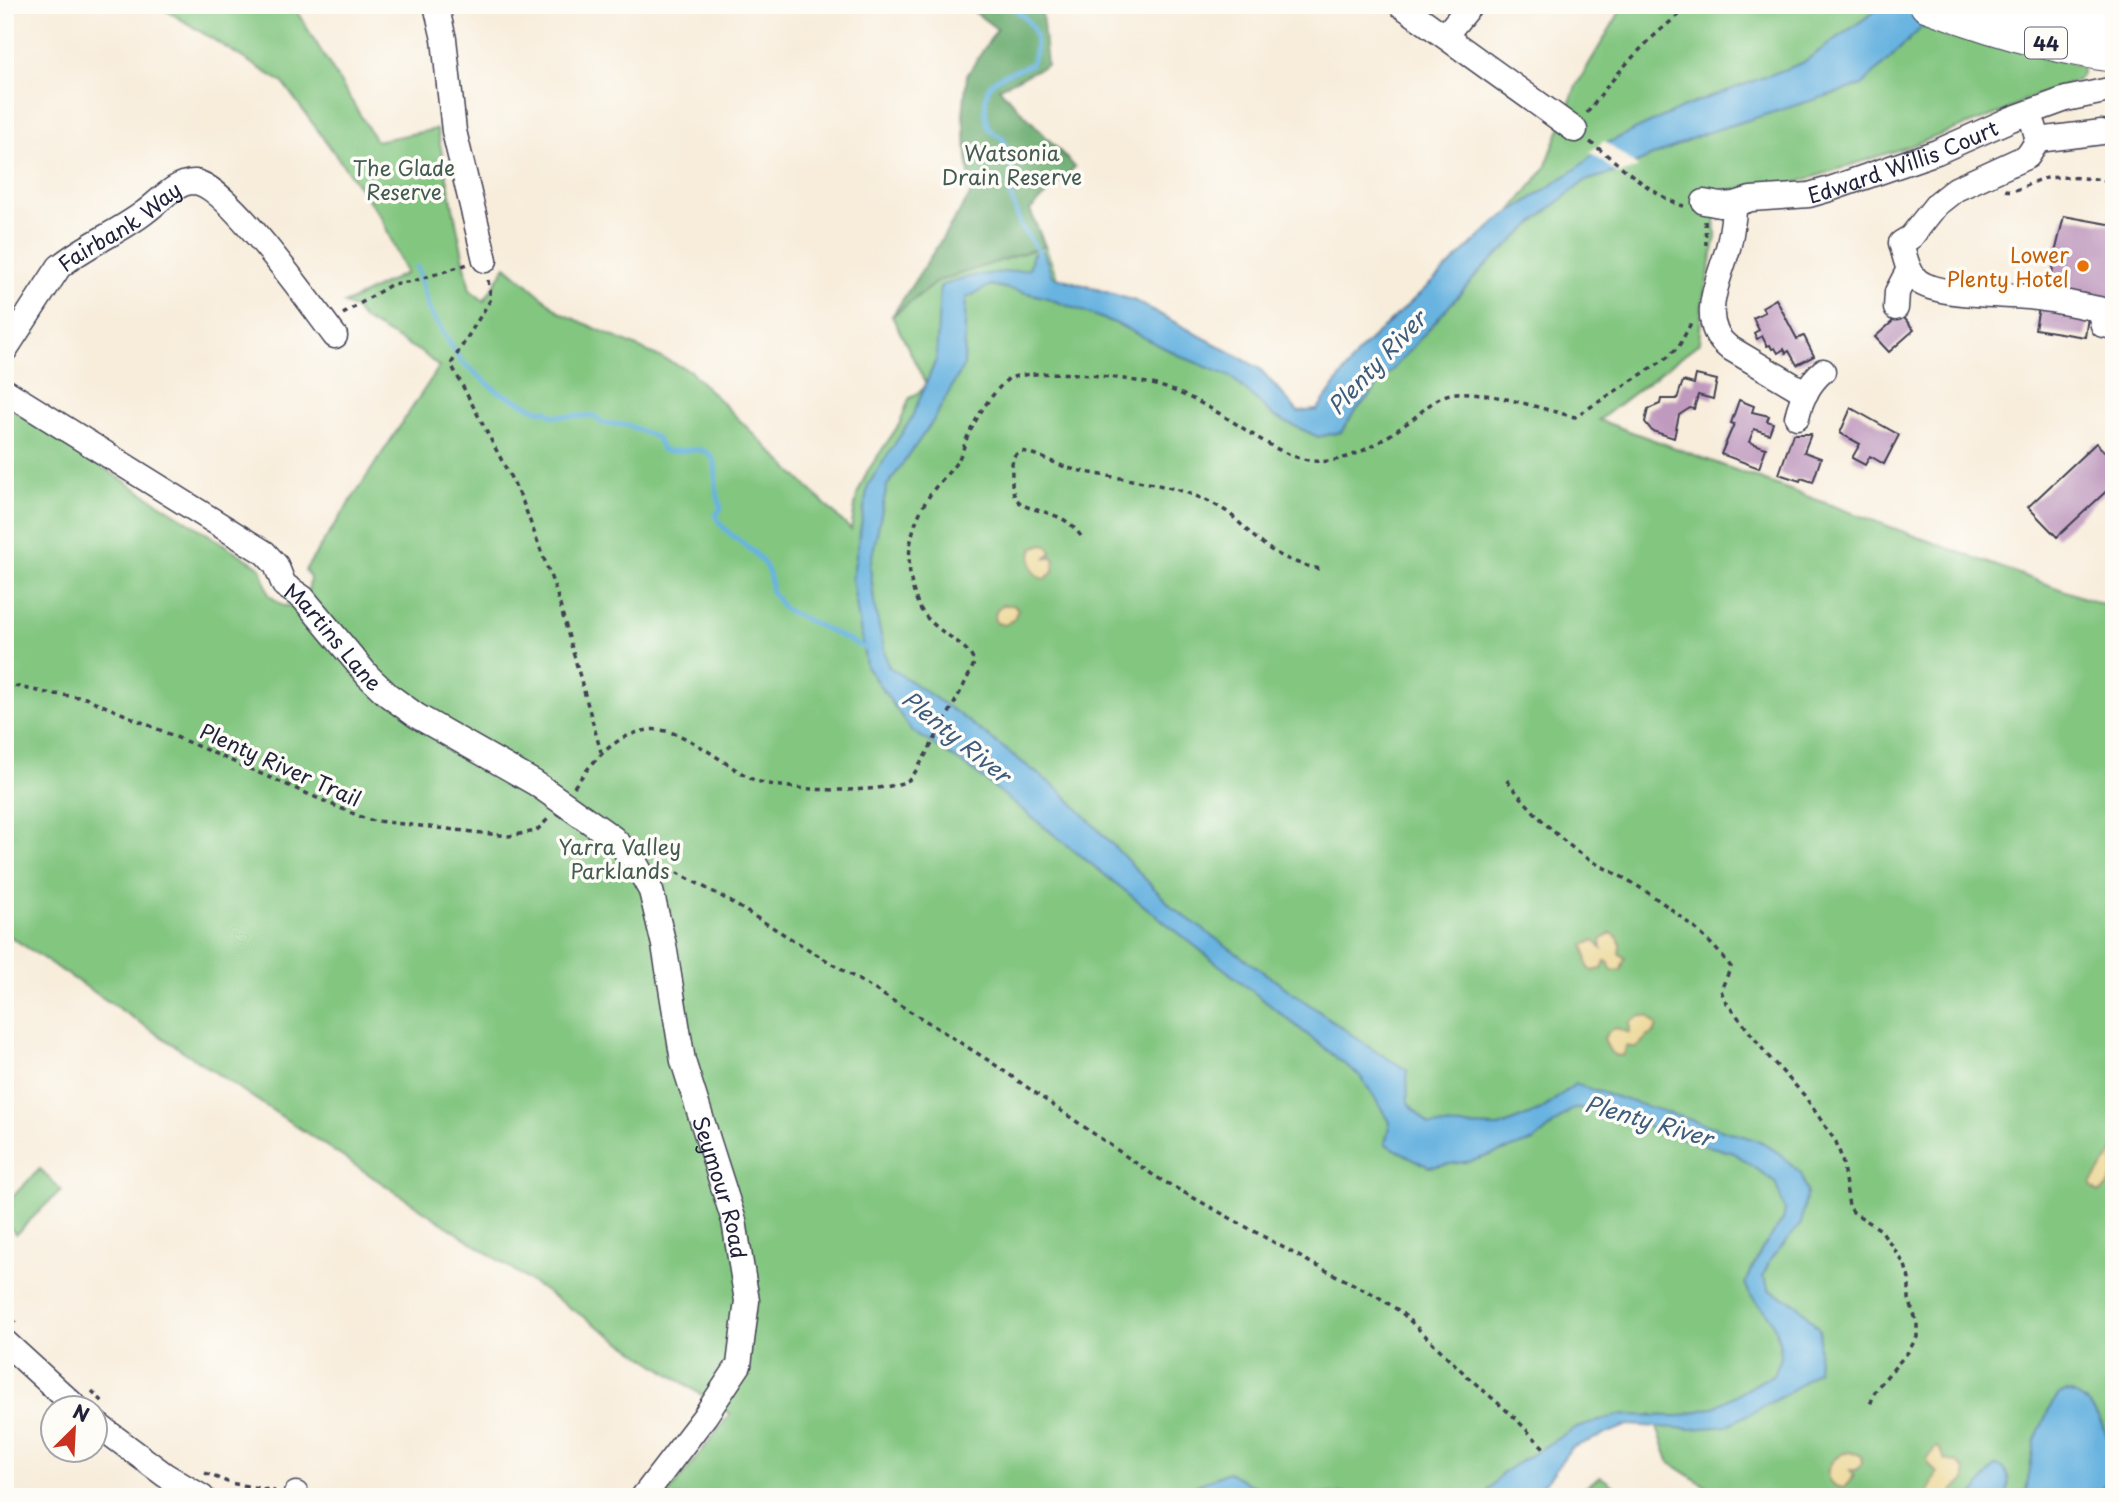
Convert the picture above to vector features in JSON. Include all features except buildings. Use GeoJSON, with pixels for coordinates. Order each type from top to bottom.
{"type":"FeatureCollection","features":[{"type":"Feature","properties":{"kind":"main road","name":"44"},"geometry":{"type":"LineString","coordinates":[[1926,5],[1979,25],[2057,46],[2099,53]]}},
{"type":"Feature","properties":{"kind":"main road","name":"44"},"geometry":{"type":"LineString","coordinates":[[2015,5],[2114,25]]}},
{"type":"Feature","properties":{"kind":"street"},"geometry":{"type":"LineString","coordinates":[[436,5],[444,39],[454,131],[485,260]]}},
{"type":"Feature","properties":{"kind":"street"},"geometry":{"type":"LineString","coordinates":[[1401,5],[1585,138]]}},
{"type":"Feature","properties":{"kind":"street"},"geometry":{"type":"LineString","coordinates":[[1445,36],[1470,5]]}},
{"type":"Feature","properties":{"kind":"street","name":"Edward Willis Court"},"geometry":{"type":"LineString","coordinates":[[2066,99],[2087,85],[2095,73],[2099,53]]}},
{"type":"Feature","properties":{"kind":"street","name":"Edward Willis Court"},"geometry":{"type":"LineString","coordinates":[[1699,206],[1809,195],[1937,152],[2066,99],[2114,89]]}},
{"type":"Feature","properties":{"kind":"street"},"geometry":{"type":"LineString","coordinates":[[2030,112],[2038,140],[2033,151],[2028,156],[1956,189],[1937,204],[1911,237],[1901,243],[1909,269],[1915,280],[1927,287],[2031,297],[2098,309],[2103,325],[2114,327]]}},
{"type":"Feature","properties":{"kind":"street"},"geometry":{"type":"LineString","coordinates":[[2038,140],[2102,132]]}},
{"type":"Feature","properties":{"kind":"street","name":"Fairbank Way"},"geometry":{"type":"LineString","coordinates":[[5,350],[59,267],[71,257],[122,228],[165,195],[192,182],[217,194],[243,221],[283,267],[331,330]]}},
{"type":"Feature","properties":{"kind":"street"},"geometry":{"type":"LineString","coordinates":[[1735,204],[1729,244],[1712,305],[1714,329],[1728,347],[1806,393]]}},
{"type":"Feature","properties":{"kind":"street"},"geometry":{"type":"LineString","coordinates":[[1896,307],[1897,292],[1909,269]]}},
{"type":"Feature","properties":{"kind":"street"},"geometry":{"type":"LineString","coordinates":[[1797,417],[1806,393],[1814,379],[1823,371]]}},
{"type":"Feature","properties":{"kind":"street","name":"Martins Lane"},"geometry":{"type":"LineString","coordinates":[[5,391],[265,553],[276,565],[284,585],[303,598],[368,676],[388,695],[417,716],[535,783],[613,838],[632,857]]}},
{"type":"Feature","properties":{"kind":"street","name":"Seymour Road"},"geometry":{"type":"LineString","coordinates":[[632,857],[651,891],[664,945],[683,1061],[734,1221],[747,1301],[739,1365],[705,1416],[643,1497]]}},
{"type":"Feature","properties":{"kind":"street"},"geometry":{"type":"LineString","coordinates":[[13,1334],[79,1394]]}},
{"type":"Feature","properties":{"kind":"street"},"geometry":{"type":"LineString","coordinates":[[108,1420],[165,1475],[202,1497]]}},
{"type":"Feature","properties":{"kind":"path"},"geometry":{"type":"LineString","coordinates":[[1692,5],[1671,20],[1620,69],[1585,138],[1673,202],[1699,206],[1707,229],[1705,251]]}},
{"type":"Feature","properties":{"kind":"path"},"geometry":{"type":"LineString","coordinates":[[1819,5],[1829,8],[1844,5]]}},
{"type":"Feature","properties":{"kind":"path"},"geometry":{"type":"LineString","coordinates":[[1993,171],[1999,185],[2010,191],[2041,179],[2114,181]]}},
{"type":"Feature","properties":{"kind":"path"},"geometry":{"type":"LineString","coordinates":[[331,330],[392,284],[414,281],[485,260],[491,299],[451,364],[521,497],[556,591],[601,752]]}},
{"type":"Feature","properties":{"kind":"path","name":"Plenty River Trail"},"geometry":{"type":"LineString","coordinates":[[5,684],[86,698],[368,820],[509,836],[536,831],[563,803],[601,752],[610,745],[647,730],[673,731],[744,774],[767,784],[813,788],[889,787],[913,776],[974,663],[972,655],[930,623],[919,606],[912,582],[909,549],[912,531],[928,497],[960,458],[984,407],[1009,378],[1045,373],[1153,385],[1212,409],[1283,452],[1314,461],[1327,461],[1355,454],[1376,443],[1432,403],[1450,394],[1488,396],[1575,417],[1667,358],[1679,346],[1693,318]]}},
{"type":"Feature","properties":{"kind":"path"},"geometry":{"type":"LineString","coordinates":[[1081,536],[1070,523],[1021,504],[1014,496],[1014,456],[1021,451],[1034,453],[1068,468],[1149,481],[1198,498],[1223,509],[1265,547],[1282,558],[1320,569]]}},
{"type":"Feature","properties":{"kind":"path"},"geometry":{"type":"LineString","coordinates":[[1507,780],[1541,821],[1575,850],[1638,886],[1678,916],[1721,954],[1731,967],[1721,990],[1724,999],[1768,1056],[1804,1095],[1836,1142],[1842,1159],[1849,1206],[1853,1212],[1881,1230],[1905,1265],[1909,1279],[1909,1299],[1917,1323],[1917,1337],[1908,1352],[1876,1389],[1870,1405]]}},
{"type":"Feature","properties":{"kind":"path"},"geometry":{"type":"LineString","coordinates":[[632,857],[654,860],[721,897],[991,1062],[1157,1177],[1313,1264],[1377,1296],[1401,1312],[1544,1448]]}},
{"type":"Feature","properties":{"kind":"path"},"geometry":{"type":"LineString","coordinates":[[5,1312],[13,1334]]}},
{"type":"Feature","properties":{"kind":"path"},"geometry":{"type":"LineString","coordinates":[[201,1471],[230,1483],[295,1495]]}},
{"type":"Feature","properties":{"kind":"green space","name":"Yarra Valley Parklands"},"geometry":{"type":"Polygon","coordinates":[[[158,5],[293,5],[376,141],[437,129],[470,290],[484,301],[506,266],[561,313],[689,370],[851,530],[857,495],[867,472],[900,423],[909,399],[926,384],[892,316],[938,281],[1045,246],[1057,277],[1135,301],[1260,369],[1298,412],[1318,410],[1361,349],[1496,222],[1509,214],[1545,168],[1576,86],[1624,5],[1892,5],[2081,66],[2082,73],[2077,81],[1913,145],[1792,184],[1750,186],[1721,195],[1696,191],[1694,203],[1715,213],[1716,237],[1702,305],[1699,343],[1599,420],[2109,607],[2114,606],[2114,1497],[1723,1497],[1670,1463],[1652,1414],[1502,1473],[1484,1497],[1358,1497],[1337,1493],[1290,1497],[1251,1485],[1228,1472],[1190,1488],[1181,1497],[666,1497],[730,1414],[5,933],[5,405],[261,568],[269,595],[283,606],[293,605],[309,588],[310,578],[305,570],[439,367],[424,354],[364,320],[354,308],[344,304],[406,273],[381,217],[283,83],[158,5]]]}},
{"type":"Feature","properties":{"kind":"green space","name":"Watsonia Drain Reserve"},"geometry":{"type":"Polygon","coordinates":[[[965,5],[1029,5],[1042,13],[1047,65],[999,88],[1075,167],[1030,210],[1045,246],[938,281],[892,316],[971,194],[963,115],[967,75],[997,29],[965,5]]]}},
{"type":"Feature","properties":{"kind":"green space"},"geometry":{"type":"Polygon","coordinates":[[[40,1169],[61,1190],[16,1234],[5,1224],[5,1204],[40,1169]]]}},
{"type":"Feature","properties":{"kind":"green space"},"geometry":{"type":"Polygon","coordinates":[[[1601,1477],[1629,1497],[1568,1497],[1601,1477]]]}},
{"type":"Feature","properties":{"kind":"sand"},"geometry":{"type":"Polygon","coordinates":[[[1047,545],[1052,552],[1045,559],[1052,556],[1055,561],[1053,572],[1045,579],[1034,572],[1031,562],[1033,548],[1047,545]]]}},
{"type":"Feature","properties":{"kind":"sand"},"geometry":{"type":"Polygon","coordinates":[[[1003,605],[1014,605],[1018,609],[1014,619],[1005,625],[994,619],[997,609],[1003,605]]]}},
{"type":"Feature","properties":{"kind":"sand"},"geometry":{"type":"Polygon","coordinates":[[[1611,933],[1618,939],[1619,953],[1625,958],[1621,970],[1612,971],[1605,961],[1602,969],[1592,971],[1588,967],[1584,945],[1594,940],[1602,949],[1601,940],[1611,933]]]}},
{"type":"Feature","properties":{"kind":"sand"},"geometry":{"type":"Polygon","coordinates":[[[1640,1016],[1648,1016],[1657,1026],[1654,1033],[1636,1048],[1626,1046],[1624,1055],[1613,1054],[1604,1038],[1610,1030],[1616,1028],[1630,1033],[1630,1022],[1640,1016]]]}},
{"type":"Feature","properties":{"kind":"sand"},"geometry":{"type":"Polygon","coordinates":[[[2114,1151],[2111,1181],[2105,1190],[2099,1193],[2091,1184],[2114,1151]]]}},
{"type":"Feature","properties":{"kind":"sand"},"geometry":{"type":"Polygon","coordinates":[[[1936,1447],[1946,1460],[1957,1463],[1965,1471],[1965,1481],[1953,1490],[1951,1497],[1926,1497],[1937,1473],[1927,1459],[1936,1447]]]}},
{"type":"Feature","properties":{"kind":"sand"},"geometry":{"type":"Polygon","coordinates":[[[1851,1451],[1861,1456],[1862,1464],[1856,1470],[1850,1470],[1854,1476],[1844,1488],[1836,1486],[1830,1482],[1828,1470],[1836,1458],[1851,1451]]]}},
{"type":"Feature","properties":{"kind":"water","name":"Plenty River"},"geometry":{"type":"Polygon","coordinates":[[[1884,5],[1945,5],[1862,85],[1703,134],[1616,172],[1585,181],[1482,269],[1353,414],[1341,432],[1318,437],[1275,417],[1231,377],[1180,356],[1117,324],[1044,297],[991,285],[966,298],[964,365],[933,421],[887,486],[870,566],[875,609],[888,666],[960,715],[1062,792],[1173,908],[1372,1049],[1407,1070],[1408,1103],[1429,1125],[1499,1127],[1541,1110],[1575,1084],[1762,1142],[1801,1173],[1807,1192],[1801,1224],[1770,1260],[1763,1276],[1769,1290],[1798,1305],[1820,1330],[1817,1371],[1787,1394],[1726,1426],[1692,1429],[1628,1425],[1571,1448],[1550,1477],[1529,1497],[1484,1497],[1502,1473],[1573,1429],[1619,1415],[1680,1416],[1714,1407],[1774,1374],[1781,1358],[1780,1342],[1770,1317],[1750,1295],[1745,1283],[1762,1249],[1783,1220],[1785,1210],[1775,1182],[1734,1153],[1587,1108],[1572,1109],[1534,1141],[1472,1161],[1429,1167],[1385,1144],[1390,1122],[1361,1077],[972,770],[911,730],[866,666],[852,579],[868,485],[911,419],[936,360],[940,286],[972,276],[1029,269],[1033,254],[1043,251],[1052,276],[1135,301],[1260,369],[1298,412],[1317,410],[1361,349],[1496,222],[1576,169],[1609,142],[1684,107],[1802,63],[1884,5]]]}},
{"type":"Feature","properties":{"kind":"water"},"geometry":{"type":"Polygon","coordinates":[[[2066,1392],[2086,1402],[2101,1421],[2112,1456],[2110,1475],[2097,1497],[2025,1497],[2035,1440],[2050,1407],[2059,1394],[2066,1392]]]}},
{"type":"Feature","properties":{"kind":"water"},"geometry":{"type":"Polygon","coordinates":[[[1994,1466],[2007,1473],[2007,1497],[1972,1497],[1994,1466]]]}},
{"type":"Feature","properties":{"kind":"water"},"geometry":{"type":"Polygon","coordinates":[[[1228,1472],[1251,1485],[1290,1497],[1232,1497],[1227,1494],[1223,1497],[1181,1497],[1190,1488],[1228,1472]]]}},
{"type":"Feature","properties":{"kind":"pier"},"geometry":{"type":"Polygon","coordinates":[[[1604,141],[1638,167],[1619,175],[1590,152],[1604,141]]]}},
{"type":"Feature","properties":{"kind":"waterway"},"geometry":{"type":"LineString","coordinates":[[1009,5],[1030,23],[1036,37],[1036,45],[1031,64],[1001,76],[990,85],[985,103],[987,120],[990,130],[1002,137],[1012,165],[1010,194],[1021,226],[1041,259]]}},
{"type":"Feature","properties":{"kind":"waterway"},"geometry":{"type":"LineString","coordinates":[[417,267],[429,310],[461,361],[497,391],[540,411],[546,410],[553,416],[594,416],[602,423],[627,425],[657,438],[662,450],[700,450],[711,455],[715,464],[721,508],[716,515],[728,532],[757,555],[765,565],[770,576],[771,591],[784,609],[867,649]]}},
{"type":"Feature","properties":{"kind":"place","name":"Lower Plenty Hotel"},"geometry":{"type":"Point","coordinates":[2083,266]}},
{"type":"Feature","properties":{"kind":"park label","name":"The Glade Reserve"},"geometry":{"type":"Point","coordinates":[404,179]}}]}
